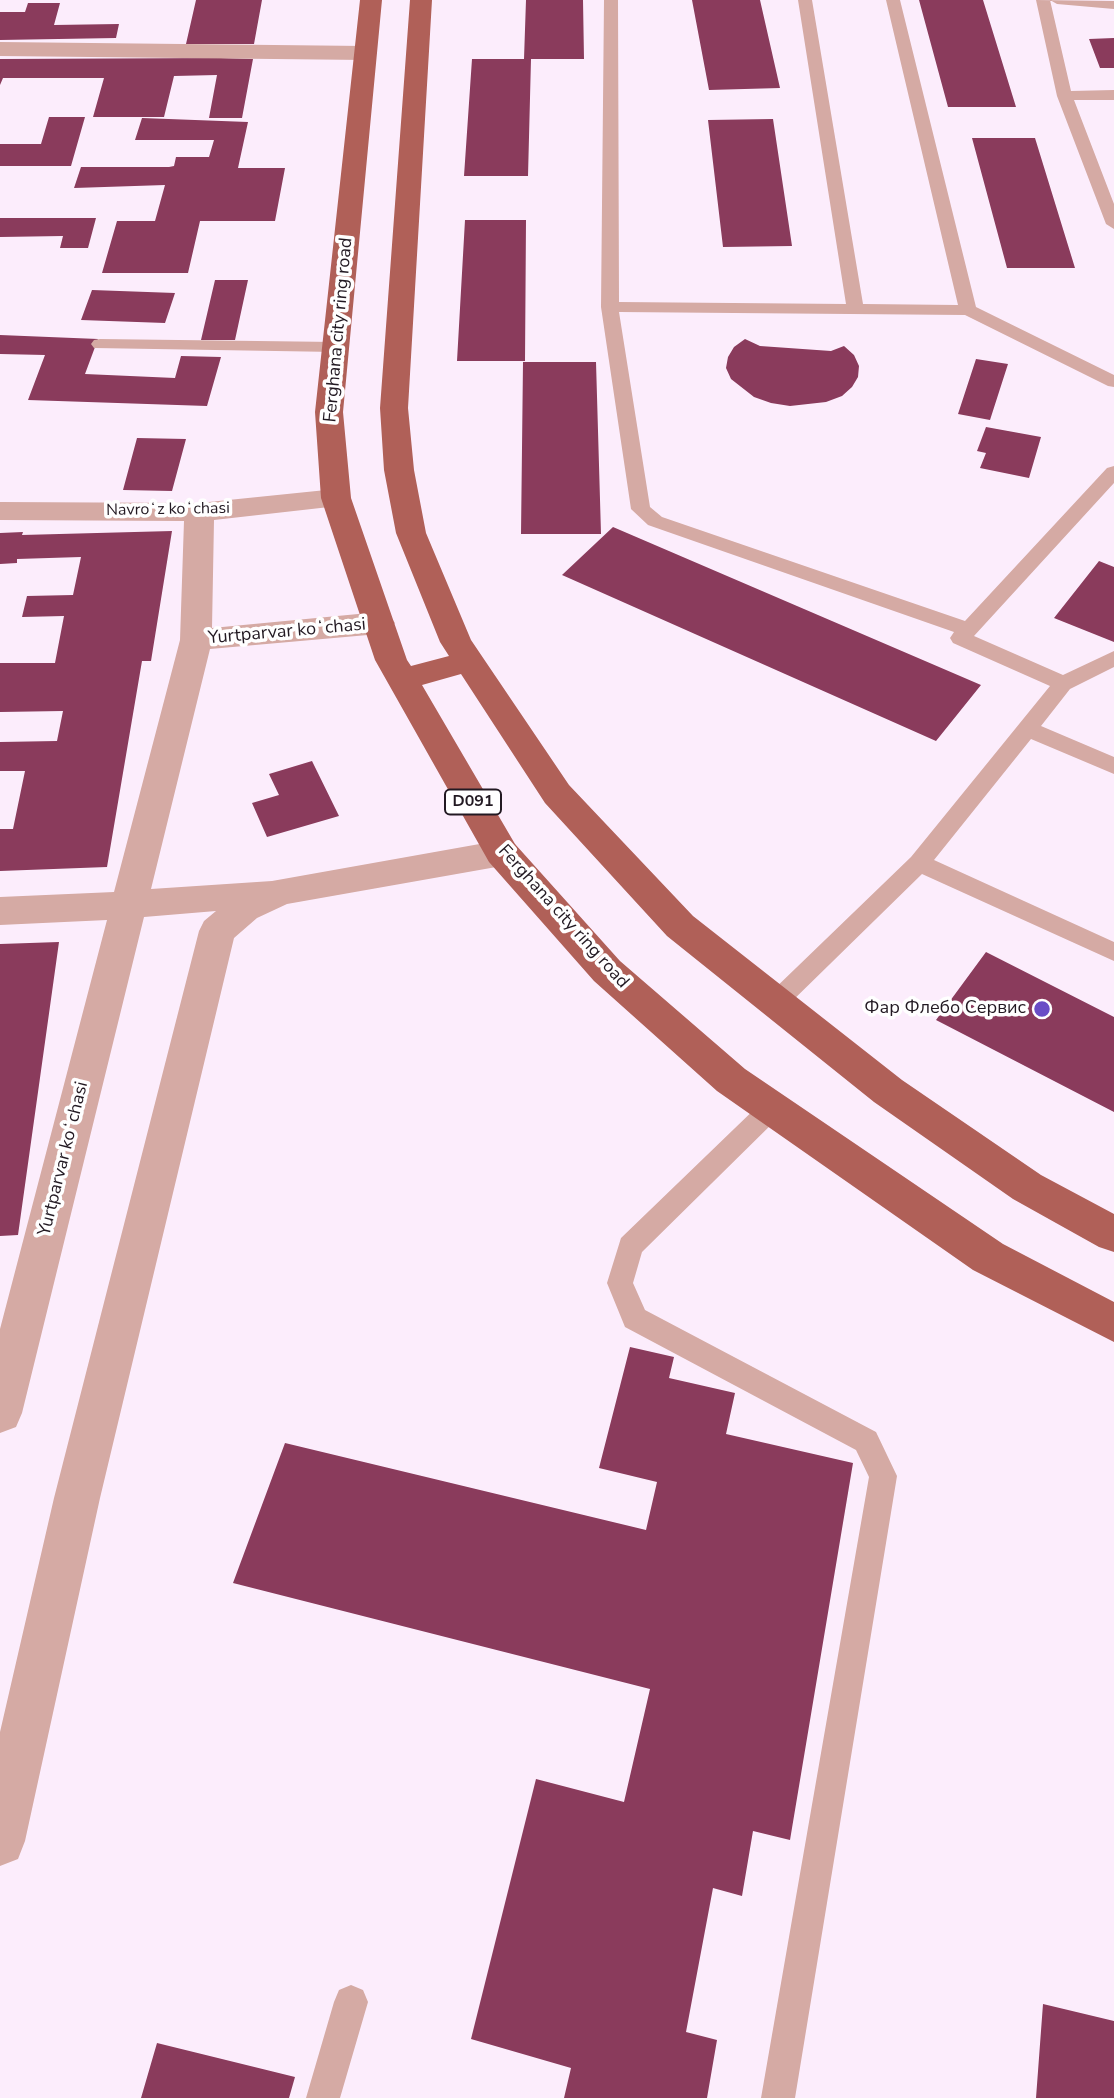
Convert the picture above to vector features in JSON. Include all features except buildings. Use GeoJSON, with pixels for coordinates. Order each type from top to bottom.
{"type":"FeatureCollection","features":[{"type":"Feature","properties":{"kind":"highway","name":"Ferghana city ring road"},"geometry":{"type":"LineString","coordinates":[[371,0],[329,412],[336,498],[391,660],[502,853],[607,971],[731,1080],[988,1257],[1114,1323]]}},
{"type":"Feature","properties":{"kind":"highway"},"geometry":{"type":"LineString","coordinates":[[421,0],[395,421],[399,470],[411,533],[456,642],[557,794],[680,926],[888,1090],[1027,1187],[1114,1234]]}},
{"type":"Feature","properties":{"kind":"highway"},"geometry":{"type":"LineString","coordinates":[[402,679],[469,661]]}},
{"type":"Feature","properties":{"kind":"street"},"geometry":{"type":"LineString","coordinates":[[0,49],[365,54]]}},
{"type":"Feature","properties":{"kind":"street","name":"Navroʻz koʻchasi"},"geometry":{"type":"LineString","coordinates":[[0,511],[199,512],[336,498]]}},
{"type":"Feature","properties":{"kind":"street","name":"Yurtparvar koʻchasi"},"geometry":{"type":"LineString","coordinates":[[0,1413],[196,640],[199,512]]}},
{"type":"Feature","properties":{"kind":"street","name":"Yurtparvar koʻchasi"},"geometry":{"type":"LineString","coordinates":[[196,640],[379,623]]}},
{"type":"Feature","properties":{"kind":"street"},"geometry":{"type":"LineString","coordinates":[[0,911],[127,905],[281,892],[502,853]]}},
{"type":"Feature","properties":{"kind":"street"},"geometry":{"type":"LineString","coordinates":[[0,1841],[77,1497],[217,931],[244,908],[281,892]]}},
{"type":"Feature","properties":{"kind":"lane"},"geometry":{"type":"LineString","coordinates":[[611,0],[610,307],[641,509],[655,521],[968,629]]}},
{"type":"Feature","properties":{"kind":"lane"},"geometry":{"type":"LineString","coordinates":[[805,0],[855,308]]}},
{"type":"Feature","properties":{"kind":"lane"},"geometry":{"type":"LineString","coordinates":[[893,0],[968,310]]}},
{"type":"Feature","properties":{"kind":"lane"},"geometry":{"type":"LineString","coordinates":[[1043,0],[1065,96],[1113,217]]}},
{"type":"Feature","properties":{"kind":"lane"},"geometry":{"type":"LineString","coordinates":[[1057,0],[1114,5]]}},
{"type":"Feature","properties":{"kind":"lane"},"geometry":{"type":"LineString","coordinates":[[1065,96],[1114,95]]}},
{"type":"Feature","properties":{"kind":"lane"},"geometry":{"type":"LineString","coordinates":[[610,307],[968,310],[1114,382]]}},
{"type":"Feature","properties":{"kind":"lane"},"geometry":{"type":"LineString","coordinates":[[100,344],[336,348]]}},
{"type":"Feature","properties":{"kind":"lane"},"geometry":{"type":"LineString","coordinates":[[1063,684],[960,638],[1114,472]]}},
{"type":"Feature","properties":{"kind":"lane"},"geometry":{"type":"LineString","coordinates":[[1093,495],[1114,504]]}},
{"type":"Feature","properties":{"kind":"lane"},"geometry":{"type":"LineString","coordinates":[[776,1002],[919,863],[1063,684],[1114,659]]}},
{"type":"Feature","properties":{"kind":"lane"},"geometry":{"type":"LineString","coordinates":[[1028,729],[1114,766]]}},
{"type":"Feature","properties":{"kind":"lane"},"geometry":{"type":"LineString","coordinates":[[919,863],[1114,952]]}},
{"type":"Feature","properties":{"kind":"lane"},"geometry":{"type":"LineString","coordinates":[[772,1108],[630,1246],[620,1283],[635,1318],[866,1441],[883,1476],[778,2098]]}},
{"type":"Feature","properties":{"kind":"lane"},"geometry":{"type":"LineString","coordinates":[[323,2098],[351,2002]]}},
{"type":"Feature","properties":{"kind":"place","name":"Фар Флебо Сервис"},"geometry":{"type":"Point","coordinates":[1042,1009]}}]}
